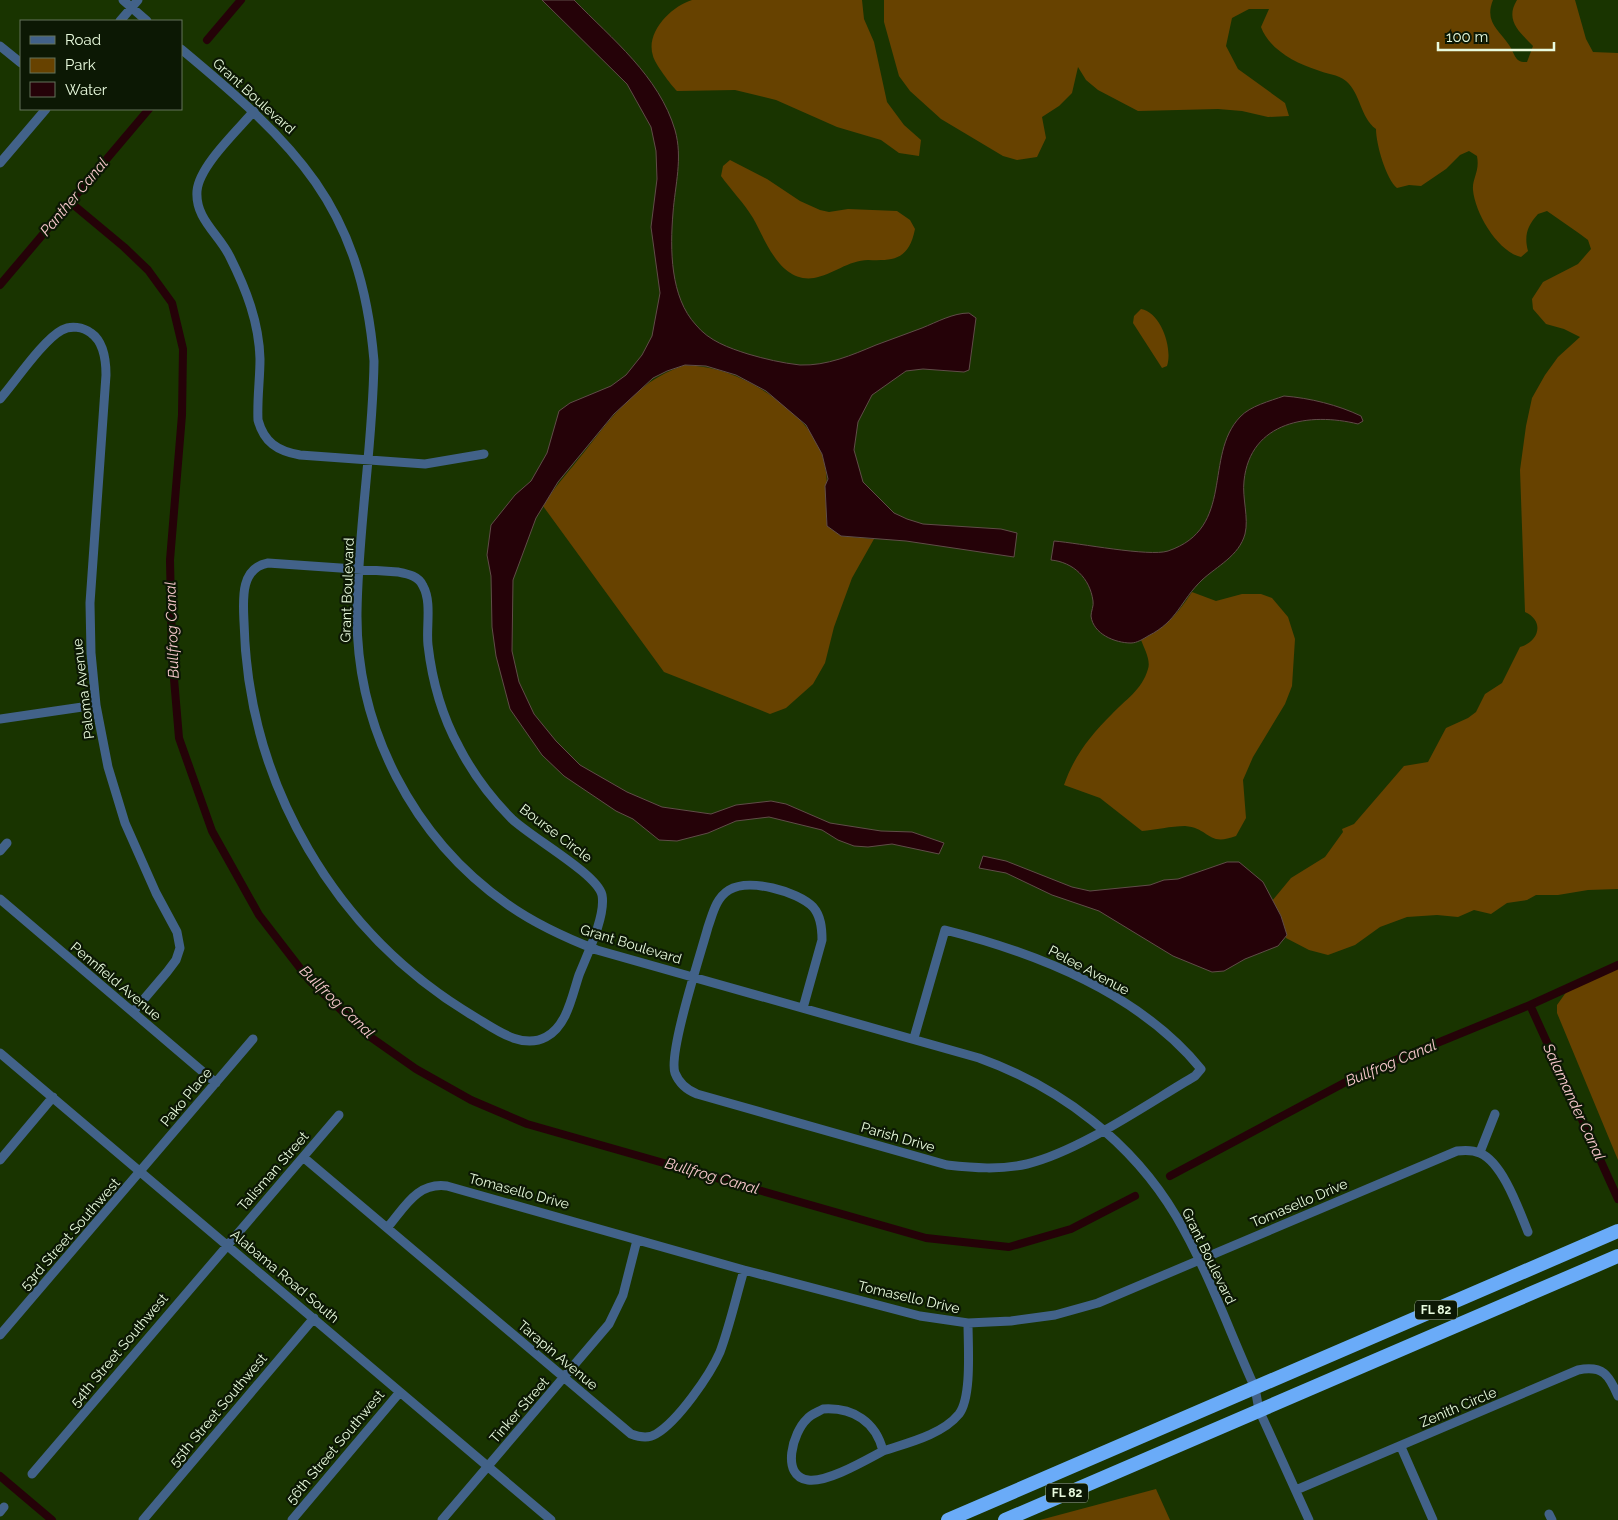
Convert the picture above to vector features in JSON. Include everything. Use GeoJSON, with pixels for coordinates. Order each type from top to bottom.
{"type":"FeatureCollection","features":[{"type":"Feature","properties":{"kind":"highway","name":"FL 82"},"geometry":{"type":"LineString","coordinates":[[948,1520],[1618,1231]]}},
{"type":"Feature","properties":{"kind":"highway","name":"FL 82"},"geometry":{"type":"LineString","coordinates":[[1005,1520],[1618,1256]]}},
{"type":"Feature","properties":{"kind":"street"},"geometry":{"type":"LineString","coordinates":[[123,0],[146,20]]}},
{"type":"Feature","properties":{"kind":"street"},"geometry":{"type":"LineString","coordinates":[[121,20],[138,0]]}},
{"type":"Feature","properties":{"kind":"street"},"geometry":{"type":"LineString","coordinates":[[0,46],[20,62]]}},
{"type":"Feature","properties":{"kind":"street","name":"Grant Boulevard"},"geometry":{"type":"LineString","coordinates":[[182,50],[286,142],[313,176],[333,209],[351,247],[367,303],[374,379],[357,628],[363,682],[373,720],[385,754],[410,801],[446,850],[483,886],[528,918],[590,947],[979,1058],[1029,1079],[1074,1107],[1128,1154],[1156,1185],[1176,1216],[1254,1388],[1259,1410],[1309,1520]]}},
{"type":"Feature","properties":{"kind":"street"},"geometry":{"type":"LineString","coordinates":[[0,163],[45,110]]}},
{"type":"Feature","properties":{"kind":"street"},"geometry":{"type":"LineString","coordinates":[[254,112],[210,163],[200,179],[197,190],[200,212],[228,252],[242,281],[251,306],[259,345],[258,410],[261,431],[274,446],[290,453],[425,464],[484,454]]}},
{"type":"Feature","properties":{"kind":"street","name":"Paloma Avenue"},"geometry":{"type":"LineString","coordinates":[[0,399],[48,343],[64,329],[74,327],[85,329],[94,335],[104,354],[106,375],[90,603],[91,653],[96,705],[108,767],[125,823],[156,893],[177,932],[180,948],[172,966],[133,1012]]}},
{"type":"Feature","properties":{"kind":"street","name":"Bourse Circle"},"geometry":{"type":"LineString","coordinates":[[268,563],[360,569],[409,574],[423,584],[426,595],[427,628],[432,671],[437,693],[457,745],[478,778],[510,816],[528,833],[584,871],[598,886],[602,894],[601,913],[590,947],[567,1010],[556,1030],[539,1040],[518,1039],[461,1009],[417,977],[374,939],[353,915],[314,862],[284,803],[267,761],[258,730],[249,685],[245,640],[246,580],[250,572],[259,565],[268,563]]}},
{"type":"Feature","properties":{"kind":"street"},"geometry":{"type":"LineString","coordinates":[[0,719],[96,705]]}},
{"type":"Feature","properties":{"kind":"street"},"geometry":{"type":"LineString","coordinates":[[0,851],[6,843]]}},
{"type":"Feature","properties":{"kind":"street"},"geometry":{"type":"LineString","coordinates":[[695,978],[708,926],[720,899],[728,891],[745,885],[771,888],[807,902],[819,917],[822,940],[804,1008]]}},
{"type":"Feature","properties":{"kind":"street","name":"Pennfield Avenue"},"geometry":{"type":"LineString","coordinates":[[0,899],[216,1082]]}},
{"type":"Feature","properties":{"kind":"street","name":"Pelee Avenue"},"geometry":{"type":"LineString","coordinates":[[914,1038],[945,930],[1030,956],[1078,977],[1118,999],[1156,1026],[1187,1053],[1201,1070]]}},
{"type":"Feature","properties":{"kind":"street","name":"Parish Drive"},"geometry":{"type":"LineString","coordinates":[[695,978],[676,1044],[674,1064],[682,1085],[697,1094],[947,1165],[973,1168],[1000,1168],[1026,1164],[1064,1150],[1195,1076],[1201,1070]]}},
{"type":"Feature","properties":{"kind":"street","name":"Pako Place"},"geometry":{"type":"LineString","coordinates":[[141,1172],[253,1039]]}},
{"type":"Feature","properties":{"kind":"street","name":"Alabama Road South"},"geometry":{"type":"LineString","coordinates":[[0,1053],[551,1520]]}},
{"type":"Feature","properties":{"kind":"street"},"geometry":{"type":"LineString","coordinates":[[0,1160],[53,1098]]}},
{"type":"Feature","properties":{"kind":"street"},"geometry":{"type":"LineString","coordinates":[[1495,1114],[1480,1152],[1489,1158],[1501,1173],[1528,1232]]}},
{"type":"Feature","properties":{"kind":"street","name":"Talisman Street"},"geometry":{"type":"LineString","coordinates":[[228,1246],[339,1115]]}},
{"type":"Feature","properties":{"kind":"street","name":"Tomasello Drive"},"geometry":{"type":"LineString","coordinates":[[387,1228],[416,1194],[426,1187],[436,1184],[744,1270],[920,1316],[968,1323],[1011,1322],[1055,1315],[1098,1303],[1449,1154],[1466,1150],[1480,1152]]}},
{"type":"Feature","properties":{"kind":"street","name":"Tarapin Avenue"},"geometry":{"type":"LineString","coordinates":[[303,1157],[630,1434],[648,1437],[657,1434],[687,1402],[719,1353],[744,1270]]}},
{"type":"Feature","properties":{"kind":"street","name":"53rd Street Southwest"},"geometry":{"type":"LineString","coordinates":[[0,1335],[141,1172]]}},
{"type":"Feature","properties":{"kind":"street","name":"Tinker Street"},"geometry":{"type":"LineString","coordinates":[[442,1520],[564,1378],[615,1315],[623,1295],[637,1240]]}},
{"type":"Feature","properties":{"kind":"street","name":"54th Street Southwest"},"geometry":{"type":"LineString","coordinates":[[32,1474],[228,1246]]}},
{"type":"Feature","properties":{"kind":"street","name":"55th Street Southwest"},"geometry":{"type":"LineString","coordinates":[[142,1520],[314,1318]]}},
{"type":"Feature","properties":{"kind":"street"},"geometry":{"type":"LineString","coordinates":[[884,1451],[877,1433],[862,1418],[844,1410],[824,1409],[807,1418],[799,1429],[791,1459],[798,1475],[807,1480],[819,1480],[935,1431],[959,1414],[965,1398],[968,1323]]}},
{"type":"Feature","properties":{"kind":"street","name":"Zenith Circle"},"geometry":{"type":"LineString","coordinates":[[1296,1490],[1401,1447],[1578,1370],[1591,1367],[1602,1370],[1610,1380],[1618,1396]]}},
{"type":"Feature","properties":{"kind":"street","name":"56th Street Southwest"},"geometry":{"type":"LineString","coordinates":[[292,1520],[400,1392]]}},
{"type":"Feature","properties":{"kind":"street"},"geometry":{"type":"LineString","coordinates":[[1401,1447],[1433,1520]]}},
{"type":"Feature","properties":{"kind":"green space"},"geometry":{"type":"Polygon","coordinates":[[[692,0],[862,0],[864,19],[874,42],[887,102],[904,125],[921,140],[919,156],[899,153],[881,140],[837,127],[776,100],[735,90],[677,91],[654,60],[653,38],[662,21],[669,14],[684,3],[692,0]]]}},
{"type":"Feature","properties":{"kind":"green space"},"geometry":{"type":"Polygon","coordinates":[[[884,0],[1493,0],[1490,14],[1491,20],[1515,57],[1520,61],[1527,62],[1533,46],[1519,31],[1513,20],[1513,7],[1517,0],[1575,0],[1586,39],[1593,52],[1618,53],[1618,889],[1588,890],[1558,895],[1536,895],[1527,900],[1507,903],[1491,914],[1474,910],[1458,917],[1437,915],[1407,917],[1380,927],[1355,945],[1328,955],[1309,950],[1286,938],[1281,916],[1272,901],[1291,878],[1325,857],[1343,832],[1342,829],[1354,824],[1404,766],[1428,762],[1446,728],[1468,718],[1476,712],[1485,694],[1502,683],[1520,647],[1532,641],[1535,636],[1537,626],[1535,621],[1525,612],[1520,470],[1526,426],[1532,398],[1545,375],[1558,357],[1580,337],[1564,329],[1546,324],[1533,309],[1532,299],[1543,282],[1578,264],[1591,249],[1588,240],[1547,211],[1538,214],[1527,231],[1528,251],[1521,257],[1512,254],[1496,240],[1478,209],[1473,190],[1478,162],[1477,156],[1469,151],[1460,155],[1446,169],[1421,186],[1409,185],[1397,188],[1389,177],[1382,161],[1376,129],[1367,118],[1351,86],[1339,77],[1300,63],[1276,48],[1261,27],[1269,9],[1249,9],[1232,18],[1226,46],[1238,69],[1285,103],[1289,116],[1268,117],[1242,111],[1218,109],[1138,111],[1098,90],[1086,80],[1078,67],[1072,93],[1059,106],[1042,117],[1046,138],[1037,157],[1017,160],[1003,156],[941,119],[910,91],[899,76],[884,22],[884,0]]]}},
{"type":"Feature","properties":{"kind":"green space"},"geometry":{"type":"Polygon","coordinates":[[[730,160],[767,179],[800,201],[820,210],[829,212],[848,209],[897,211],[910,220],[915,229],[909,247],[905,252],[893,259],[854,262],[814,278],[802,278],[792,274],[776,258],[749,212],[721,176],[723,166],[730,160]]]}},
{"type":"Feature","properties":{"kind":"green space"},"geometry":{"type":"Polygon","coordinates":[[[1141,309],[1154,317],[1164,332],[1168,350],[1167,366],[1162,368],[1133,323],[1134,316],[1141,309]]]}},
{"type":"Feature","properties":{"kind":"green space"},"geometry":{"type":"Polygon","coordinates":[[[685,365],[714,369],[740,378],[765,391],[794,414],[813,435],[822,455],[827,478],[826,519],[841,536],[874,539],[852,578],[834,627],[825,663],[813,684],[786,708],[770,714],[664,672],[543,506],[561,480],[609,421],[635,394],[666,373],[685,365]]]}},
{"type":"Feature","properties":{"kind":"green space"},"geometry":{"type":"Polygon","coordinates":[[[1192,592],[1216,601],[1242,594],[1261,594],[1272,598],[1288,617],[1295,639],[1292,686],[1285,704],[1253,757],[1243,780],[1246,818],[1236,836],[1227,839],[1214,838],[1193,827],[1185,826],[1142,831],[1100,798],[1064,785],[1073,765],[1090,738],[1142,683],[1149,662],[1141,640],[1170,620],[1192,592]]]}},
{"type":"Feature","properties":{"kind":"green space"},"geometry":{"type":"Polygon","coordinates":[[[1618,968],[1618,1160],[1557,1013],[1557,1005],[1567,991],[1618,968]]]}},
{"type":"Feature","properties":{"kind":"green space"},"geometry":{"type":"Polygon","coordinates":[[[1156,1489],[1170,1520],[1040,1520],[1156,1489]]]}},
{"type":"Feature","properties":{"kind":"water"},"geometry":{"type":"Polygon","coordinates":[[[542,0],[574,0],[633,59],[658,92],[668,111],[675,130],[678,151],[678,172],[672,227],[674,272],[681,301],[687,314],[701,331],[713,340],[754,356],[774,361],[810,365],[830,362],[849,356],[951,316],[969,313],[976,318],[969,370],[964,372],[923,369],[906,371],[872,395],[858,422],[854,450],[863,482],[894,513],[923,524],[1001,529],[1017,533],[1014,557],[906,541],[841,536],[827,526],[825,486],[828,479],[822,454],[806,425],[766,391],[736,375],[706,366],[685,365],[653,378],[614,414],[558,482],[536,518],[513,580],[512,651],[519,682],[534,714],[556,741],[580,765],[627,792],[662,807],[711,814],[736,805],[771,801],[786,804],[830,823],[881,831],[912,832],[944,843],[939,854],[892,844],[868,847],[854,846],[838,840],[822,830],[769,817],[736,821],[708,833],[677,841],[659,840],[633,819],[616,811],[564,776],[542,755],[510,709],[496,656],[492,627],[491,576],[487,555],[491,525],[515,495],[531,481],[547,453],[559,411],[570,403],[611,386],[626,375],[642,355],[652,336],[660,293],[651,227],[657,179],[656,151],[651,127],[627,84],[542,0]]]}},
{"type":"Feature","properties":{"kind":"water"},"geometry":{"type":"Polygon","coordinates":[[[1284,396],[1304,398],[1333,405],[1361,416],[1363,421],[1358,424],[1321,419],[1302,421],[1270,433],[1258,445],[1249,461],[1244,481],[1245,534],[1233,555],[1202,580],[1166,624],[1140,641],[1125,643],[1112,639],[1100,632],[1096,628],[1091,616],[1093,601],[1084,578],[1066,564],[1051,560],[1054,541],[1130,551],[1159,552],[1168,551],[1189,540],[1203,526],[1211,509],[1223,451],[1229,433],[1244,413],[1260,404],[1284,396]]]}},
{"type":"Feature","properties":{"kind":"water"},"geometry":{"type":"Polygon","coordinates":[[[983,856],[1006,861],[1072,887],[1090,891],[1150,885],[1164,880],[1178,879],[1227,862],[1239,862],[1263,882],[1281,916],[1287,935],[1278,946],[1245,959],[1224,971],[1212,972],[1173,956],[1099,911],[1052,895],[1006,873],[979,868],[983,856]]]}},
{"type":"Feature","properties":{"kind":"waterway","name":"Panther Canal"},"geometry":{"type":"LineString","coordinates":[[207,40],[241,0]]}},
{"type":"Feature","properties":{"kind":"waterway","name":"Panther Canal"},"geometry":{"type":"LineString","coordinates":[[0,285],[148,110]]}},
{"type":"Feature","properties":{"kind":"waterway","name":"Bullfrog Canal"},"geometry":{"type":"LineString","coordinates":[[70,202],[124,247],[148,270],[172,303],[183,349],[182,415],[170,560],[172,655],[179,738],[212,831],[259,915],[310,981],[369,1036],[416,1069],[471,1100],[527,1124],[926,1238],[1009,1247],[1071,1229],[1135,1196]]}},
{"type":"Feature","properties":{"kind":"waterway","name":"Bullfrog Canal"},"geometry":{"type":"LineString","coordinates":[[1170,1176],[1359,1075],[1530,1005],[1618,965]]}},
{"type":"Feature","properties":{"kind":"waterway","name":"Salamander Canal"},"geometry":{"type":"LineString","coordinates":[[1530,1005],[1618,1199]]}},
{"type":"Feature","properties":{"kind":"waterway"},"geometry":{"type":"LineString","coordinates":[[0,1476],[52,1520]]}}]}
